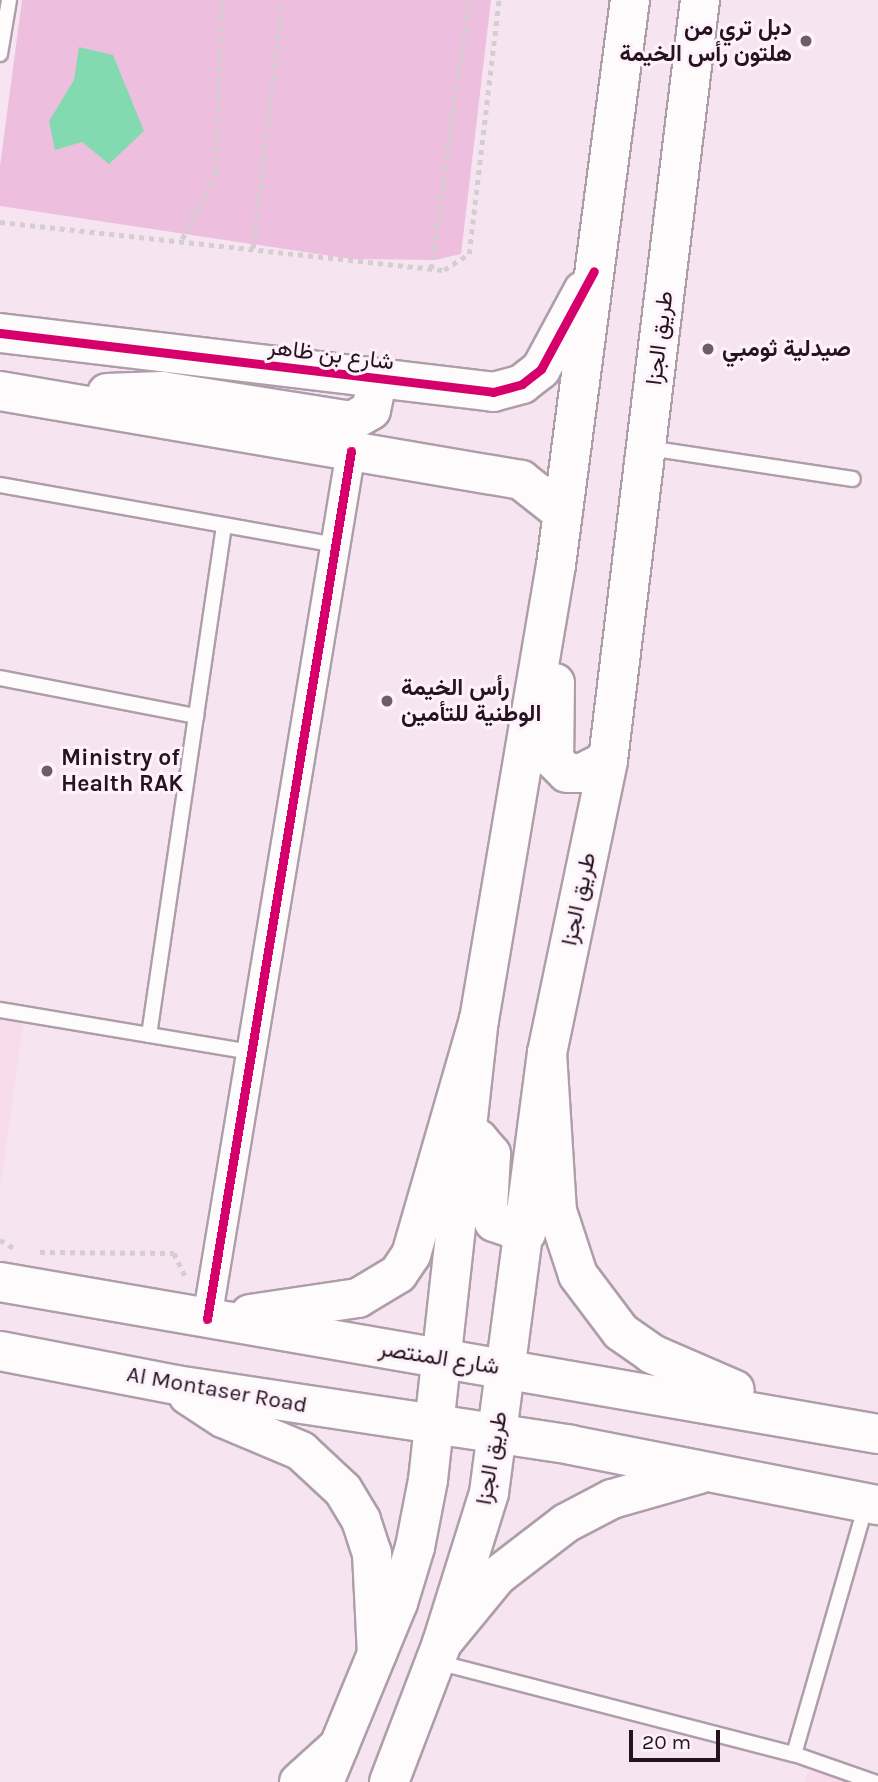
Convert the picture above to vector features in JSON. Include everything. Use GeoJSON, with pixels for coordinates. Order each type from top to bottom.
{"type":"FeatureCollection","features":[{"type":"Feature","properties":{"kind":"main road"},"geometry":{"type":"LineString","coordinates":[[324,1782],[377,1654],[415,1547],[434,1426],[479,1020],[563,513],[630,0]]}},
{"type":"Feature","properties":{"kind":"main road","name":"طريق الجزا"},"geometry":{"type":"LineString","coordinates":[[389,1782],[438,1653],[489,1493],[526,1233],[547,1054],[608,760],[700,0]]}},
{"type":"Feature","properties":{"kind":"main road","name":"شارع بن ظاهر"},"geometry":{"type":"LineString","coordinates":[[0,333],[493,392],[522,384],[541,369],[594,271]]}},
{"type":"Feature","properties":{"kind":"main road"},"geometry":{"type":"LineString","coordinates":[[68,403],[99,394],[146,390],[352,421],[371,410],[377,380]]}},
{"type":"Feature","properties":{"kind":"main road"},"geometry":{"type":"LineString","coordinates":[[0,391],[522,480],[563,513]]}},
{"type":"Feature","properties":{"kind":"main road"},"geometry":{"type":"LineString","coordinates":[[555,565],[554,760],[567,773],[582,773],[608,760]]}},
{"type":"Feature","properties":{"kind":"main road"},"geometry":{"type":"LineString","coordinates":[[207,1319],[332,1305],[358,1298],[398,1274],[414,1247],[479,1020]]}},
{"type":"Feature","properties":{"kind":"main road"},"geometry":{"type":"LineString","coordinates":[[547,1054],[557,1211],[578,1275],[596,1303],[621,1332],[652,1354],[821,1424]]}},
{"type":"Feature","properties":{"kind":"main road"},"geometry":{"type":"LineString","coordinates":[[465,1135],[478,1139],[491,1154],[488,1208],[494,1222],[526,1233]]}},
{"type":"Feature","properties":{"kind":"main road","name":"شارع المنتصر"},"geometry":{"type":"LineString","coordinates":[[10,1267],[207,1319],[878,1434]]}},
{"type":"Feature","properties":{"kind":"main road","name":"Al Montaser Road"},"geometry":{"type":"LineString","coordinates":[[0,1350],[176,1385],[434,1426]]}},
{"type":"Feature","properties":{"kind":"main road"},"geometry":{"type":"LineString","coordinates":[[176,1385],[223,1418],[301,1451],[343,1490],[361,1520],[372,1553],[377,1654]]}},
{"type":"Feature","properties":{"kind":"main road"},"geometry":{"type":"LineString","coordinates":[[434,1426],[711,1471],[872,1504]]}},
{"type":"Feature","properties":{"kind":"main road"},"geometry":{"type":"LineString","coordinates":[[438,1653],[497,1576],[566,1523],[661,1482],[711,1471]]}},
{"type":"Feature","properties":{"kind":"main road"},"geometry":{"type":"LineString","coordinates":[[299,1782],[339,1746]]}},
{"type":"Feature","properties":{"kind":"street"},"geometry":{"type":"LineString","coordinates":[[207,1319],[351,451]]}},
{"type":"Feature","properties":{"kind":"lane"},"geometry":{"type":"LineString","coordinates":[[0,54],[9,0]]}},
{"type":"Feature","properties":{"kind":"lane"},"geometry":{"type":"LineString","coordinates":[[646,448],[853,479]]}},
{"type":"Feature","properties":{"kind":"lane"},"geometry":{"type":"LineString","coordinates":[[0,485],[335,545]]}},
{"type":"Feature","properties":{"kind":"lane"},"geometry":{"type":"LineString","coordinates":[[149,1035],[224,526]]}},
{"type":"Feature","properties":{"kind":"lane"},"geometry":{"type":"LineString","coordinates":[[0,678],[196,716]]}},
{"type":"Feature","properties":{"kind":"lane"},"geometry":{"type":"LineString","coordinates":[[0,1010],[251,1052]]}},
{"type":"Feature","properties":{"kind":"lane"},"geometry":{"type":"LineString","coordinates":[[794,1754],[872,1504]]}},
{"type":"Feature","properties":{"kind":"lane"},"geometry":{"type":"LineString","coordinates":[[438,1653],[794,1754],[874,1782]]}},
{"type":"Feature","properties":{"kind":"path"},"geometry":{"type":"LineString","coordinates":[[182,239],[216,172],[221,0]]}},
{"type":"Feature","properties":{"kind":"path"},"geometry":{"type":"LineString","coordinates":[[253,248],[282,0]]}},
{"type":"Feature","properties":{"kind":"path"},"geometry":{"type":"LineString","coordinates":[[431,269],[469,0]]}},
{"type":"Feature","properties":{"kind":"path"},"geometry":{"type":"LineString","coordinates":[[0,222],[182,239],[444,270],[469,254],[499,0]]}},
{"type":"Feature","properties":{"kind":"path"},"geometry":{"type":"LineString","coordinates":[[0,1240],[10,1267]]}},
{"type":"Feature","properties":{"kind":"path"},"geometry":{"type":"LineString","coordinates":[[32,1252],[173,1253],[207,1319]]}},
{"type":"Feature","properties":{"kind":"shaded area"},"geometry":{"type":"Polygon","coordinates":[[[22,0],[491,0],[461,254],[435,260],[351,259],[0,206],[0,166],[22,0]]]}},
{"type":"Feature","properties":{"kind":"shaded area"},"geometry":{"type":"Polygon","coordinates":[[[79,47],[113,55],[144,131],[109,164],[82,142],[55,150],[49,121],[74,80],[79,47]]]}},
{"type":"Feature","properties":{"kind":"shaded area"},"geometry":{"type":"Polygon","coordinates":[[[0,1000],[26,1005],[1,1183],[0,1182],[0,1000]]]}},
{"type":"Feature","properties":{"kind":"shaded area"},"geometry":{"type":"Polygon","coordinates":[[[812,1762],[870,1782],[804,1782],[812,1762]]]}},
{"type":"Feature","properties":{"kind":"cycle path"},"geometry":{"type":"LineString","coordinates":[[0,333],[493,392],[522,384],[541,369],[594,271]]}},
{"type":"Feature","properties":{"kind":"cycle path"},"geometry":{"type":"LineString","coordinates":[[207,1319],[351,451]]}},
{"type":"Feature","properties":{"kind":"place","name":"دبل تري من هلتون رأس الخيمة"},"geometry":{"type":"Point","coordinates":[806,41]}},
{"type":"Feature","properties":{"kind":"place","name":"صيدلية ثومبي"},"geometry":{"type":"Point","coordinates":[708,349]}},
{"type":"Feature","properties":{"kind":"place","name":"رأس الخيمة الوطنية للتأمين"},"geometry":{"type":"Point","coordinates":[387,701]}},
{"type":"Feature","properties":{"kind":"place","name":"Ministry of Health RAK"},"geometry":{"type":"Point","coordinates":[47,771]}}]}
